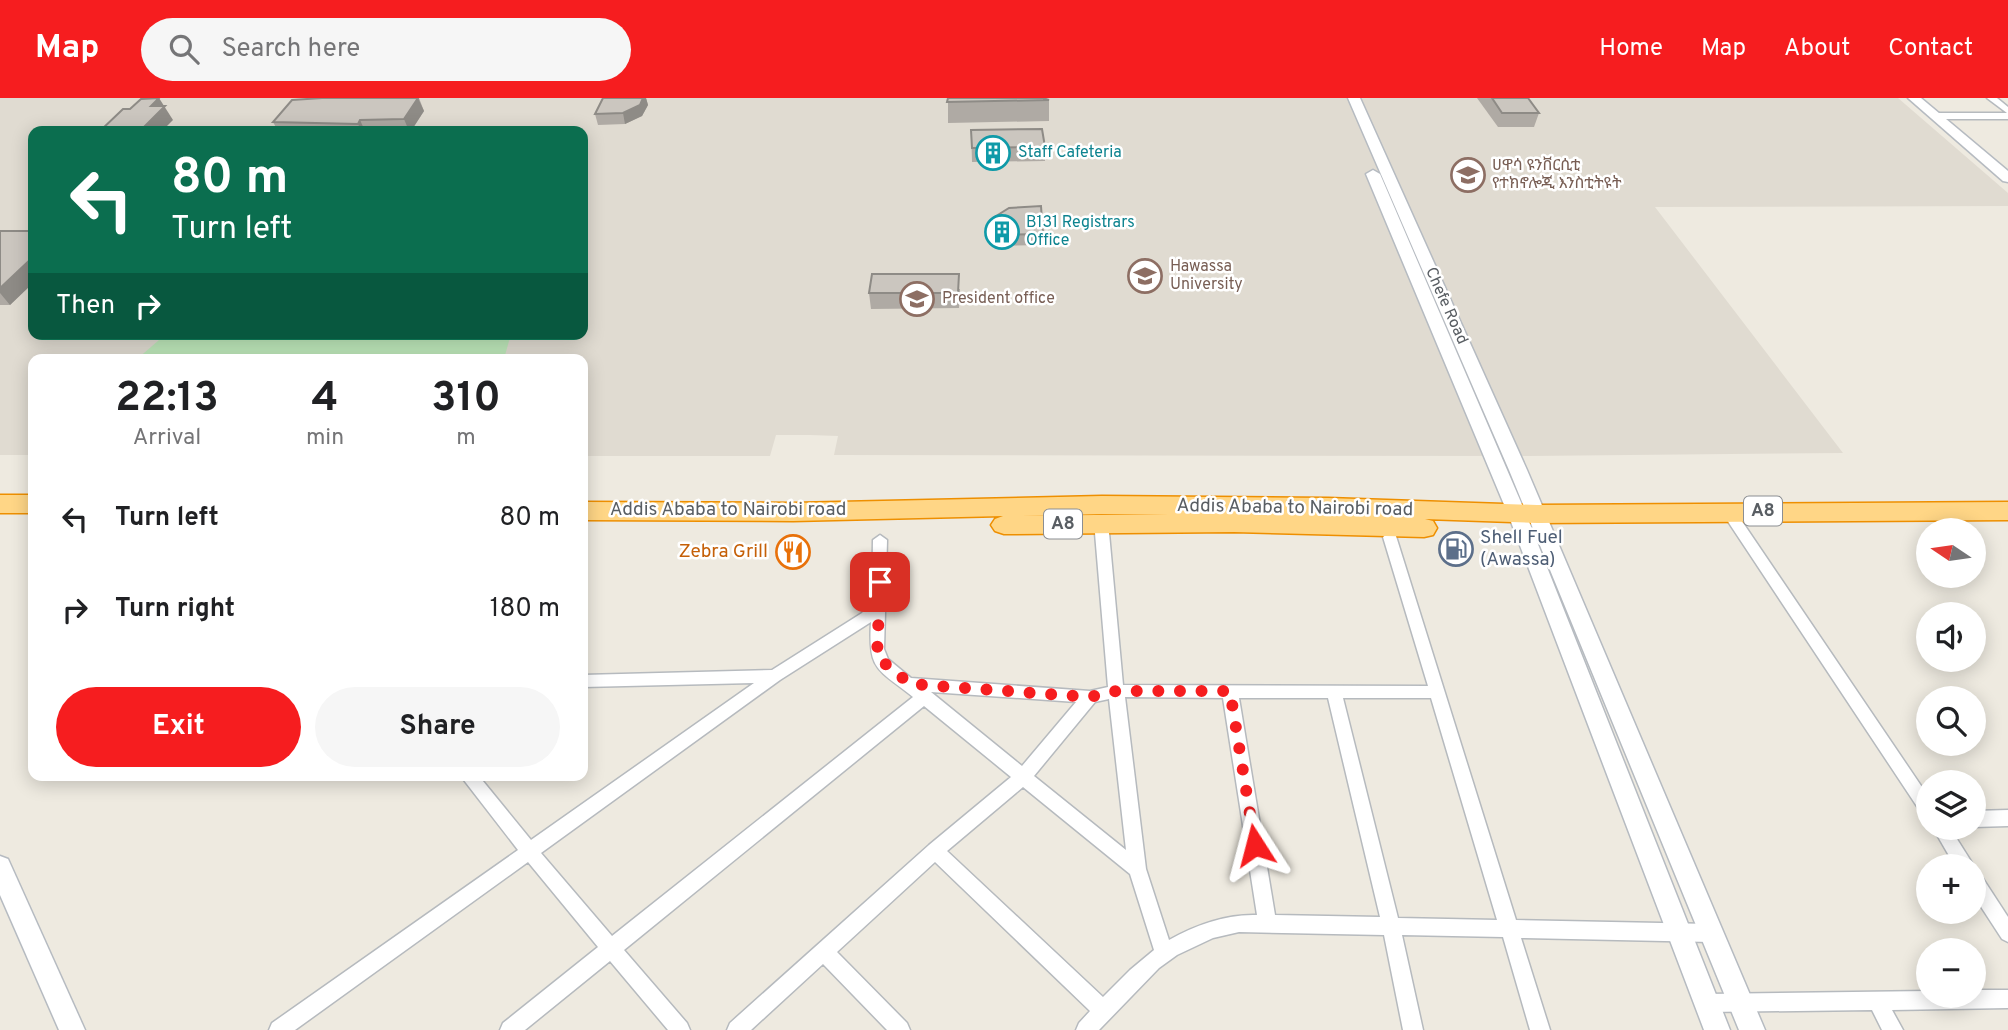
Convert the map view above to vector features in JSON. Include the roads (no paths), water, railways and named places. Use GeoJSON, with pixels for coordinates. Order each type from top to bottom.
{"type":"FeatureCollection","features":[{"type":"Feature","properties":{"kind":"highway"},"geometry":{"type":"LineString","coordinates":[[0,504],[28,505]]}},
{"type":"Feature","properties":{"kind":"highway","name":"Addis Ababa to Nairobi road"},"geometry":{"type":"LineString","coordinates":[[588,511],[793,512],[1115,505],[1328,507],[1530,522]]}},
{"type":"Feature","properties":{"kind":"highway","name":"Addis Ababa to Nairobi road"},"geometry":{"type":"LineString","coordinates":[[588,528],[1734,520],[2008,511]]}},
{"type":"Feature","properties":{"kind":"highway"},"geometry":{"type":"LineString","coordinates":[[0,520],[28,520]]}},
{"type":"Feature","properties":{"kind":"highway","name":"Addis Ababa to Nairobi road"},"geometry":{"type":"LineString","coordinates":[[1734,520],[2008,528]]}},
{"type":"Feature","properties":{"kind":"street","name":"Chefe Road"},"geometry":{"type":"LineString","coordinates":[[1341,98],[1530,522]]}},
{"type":"Feature","properties":{"kind":"street","name":"Chefe Road"},"geometry":{"type":"LineString","coordinates":[[1354,98],[1530,522]]}},
{"type":"Feature","properties":{"kind":"street"},"geometry":{"type":"LineString","coordinates":[[1914,98],[2008,178]]}},
{"type":"Feature","properties":{"kind":"street"},"geometry":{"type":"LineString","coordinates":[[1991,98],[2008,113]]}},
{"type":"Feature","properties":{"kind":"street"},"geometry":{"type":"LineString","coordinates":[[1935,116],[2008,113]]}},
{"type":"Feature","properties":{"kind":"street"},"geometry":{"type":"LineString","coordinates":[[1734,520],[1916,791]]}},
{"type":"Feature","properties":{"kind":"street"},"geometry":{"type":"LineString","coordinates":[[1530,522],[1717,1030]]}},
{"type":"Feature","properties":{"kind":"street"},"geometry":{"type":"LineString","coordinates":[[1530,522],[1678,848],[1752,1030]]}},
{"type":"Feature","properties":{"kind":"street"},"geometry":{"type":"LineString","coordinates":[[1102,533],[1116,691],[1137,869],[1164,953]]}},
{"type":"Feature","properties":{"kind":"street"},"geometry":{"type":"LineString","coordinates":[[1390,537],[1540,1030]]}},
{"type":"Feature","properties":{"kind":"street"},"geometry":{"type":"LineString","coordinates":[[880,540],[877,657],[1137,869]]}},
{"type":"Feature","properties":{"kind":"street"},"geometry":{"type":"LineString","coordinates":[[279,1030],[775,676],[867,617],[879,603]]}},
{"type":"Feature","properties":{"kind":"street"},"geometry":{"type":"LineString","coordinates":[[588,681],[775,676]]}},
{"type":"Feature","properties":{"kind":"street"},"geometry":{"type":"LineString","coordinates":[[910,684],[1090,697],[1116,691],[1436,692]]}},
{"type":"Feature","properties":{"kind":"street"},"geometry":{"type":"LineString","coordinates":[[1230,691],[1267,922]]}},
{"type":"Feature","properties":{"kind":"street"},"geometry":{"type":"LineString","coordinates":[[1334,691],[1391,925],[1413,1030]]}},
{"type":"Feature","properties":{"kind":"street"},"geometry":{"type":"LineString","coordinates":[[510,1030],[925,696]]}},
{"type":"Feature","properties":{"kind":"street"},"geometry":{"type":"LineString","coordinates":[[737,1030],[935,851],[1024,776],[1090,697]]}},
{"type":"Feature","properties":{"kind":"street"},"geometry":{"type":"LineString","coordinates":[[473,781],[528,851],[680,1030]]}},
{"type":"Feature","properties":{"kind":"street"},"geometry":{"type":"LineString","coordinates":[[1986,819],[2008,818]]}},
{"type":"Feature","properties":{"kind":"street"},"geometry":{"type":"LineString","coordinates":[[935,851],[1104,1011]]}},
{"type":"Feature","properties":{"kind":"street"},"geometry":{"type":"LineString","coordinates":[[0,867],[72,1030]]}},
{"type":"Feature","properties":{"kind":"street"},"geometry":{"type":"LineString","coordinates":[[1986,899],[2008,933]]}},
{"type":"Feature","properties":{"kind":"street"},"geometry":{"type":"LineString","coordinates":[[1086,1030],[1135,978],[1164,953],[1186,937],[1211,928],[1267,922],[1712,933]]}},
{"type":"Feature","properties":{"kind":"street"},"geometry":{"type":"LineString","coordinates":[[825,953],[900,1030]]}},
{"type":"Feature","properties":{"kind":"street"},"geometry":{"type":"LineString","coordinates":[[1707,1003],[2008,999]]}},
{"type":"Feature","properties":{"kind":"street"},"geometry":{"type":"LineString","coordinates":[[1877,1001],[1893,1030]]}},
{"type":"Feature","properties":{"kind":"place","name":"Staff Cafeteria"},"geometry":{"type":"Point","coordinates":[993,153]}},
{"type":"Feature","properties":{"kind":"place","name":"ሀዋሳ ዩንቨርሲቲ የተክኖሎጂ እንስቲትዩት"},"geometry":{"type":"Point","coordinates":[1468,175]}},
{"type":"Feature","properties":{"kind":"place","name":"B131 Registrars Office"},"geometry":{"type":"Point","coordinates":[1002,232]}},
{"type":"Feature","properties":{"kind":"place","name":"Hawassa University"},"geometry":{"type":"Point","coordinates":[1145,276]}},
{"type":"Feature","properties":{"kind":"place","name":"President office"},"geometry":{"type":"Point","coordinates":[917,299]}},
{"type":"Feature","properties":{"kind":"place","name":"Shell Fuel (Awassa)"},"geometry":{"type":"Point","coordinates":[1456,549]}},
{"type":"Feature","properties":{"kind":"place","name":"Zebra Grill"},"geometry":{"type":"Point","coordinates":[793,552]}}]}
